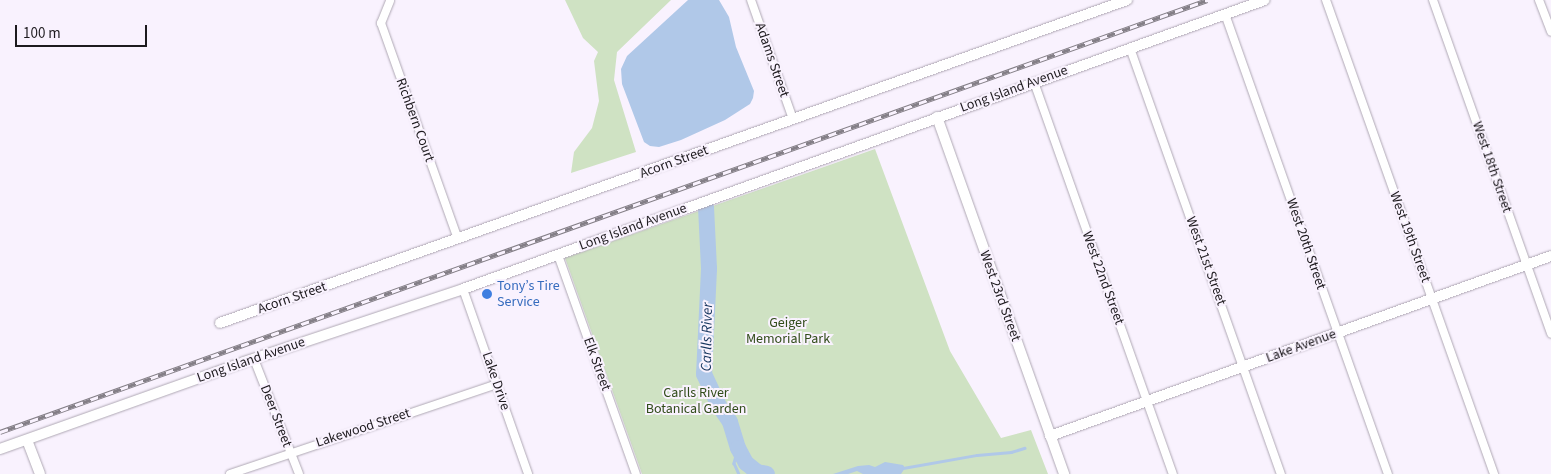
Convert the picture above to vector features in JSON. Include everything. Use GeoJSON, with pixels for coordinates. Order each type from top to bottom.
{"type":"FeatureCollection","features":[{"type":"Feature","properties":{"kind":"street","name":"Adams Street"},"geometry":{"type":"LineString","coordinates":[[751,0],[794,120]]}},
{"type":"Feature","properties":{"kind":"street","name":"Acorn Street"},"geometry":{"type":"LineString","coordinates":[[220,323],[458,240],[1127,0]]}},
{"type":"Feature","properties":{"kind":"street","name":"Long Island Avenue"},"geometry":{"type":"LineString","coordinates":[[0,449],[254,359],[463,289],[1265,0]]}},
{"type":"Feature","properties":{"kind":"street","name":"West 19th Street"},"geometry":{"type":"LineString","coordinates":[[1326,0],[1494,474]]}},
{"type":"Feature","properties":{"kind":"street","name":"West 18th Street"},"geometry":{"type":"LineString","coordinates":[[1433,0],[1551,334]]}},
{"type":"Feature","properties":{"kind":"street"},"geometry":{"type":"LineString","coordinates":[[1540,0],[1551,32]]}},
{"type":"Feature","properties":{"kind":"street","name":"Richbern Court"},"geometry":{"type":"LineString","coordinates":[[390,1],[381,23],[458,240]]}},
{"type":"Feature","properties":{"kind":"street","name":"West 20th Street"},"geometry":{"type":"LineString","coordinates":[[1225,14],[1388,474]]}},
{"type":"Feature","properties":{"kind":"street","name":"West 21st Street"},"geometry":{"type":"LineString","coordinates":[[1130,48],[1281,474]]}},
{"type":"Feature","properties":{"kind":"street","name":"West 22nd Street"},"geometry":{"type":"LineString","coordinates":[[1034,82],[1173,474]]}},
{"type":"Feature","properties":{"kind":"street","name":"West 23rd Street"},"geometry":{"type":"LineString","coordinates":[[937,117],[1064,474]]}},
{"type":"Feature","properties":{"kind":"street","name":"Elk Street"},"geometry":{"type":"LineString","coordinates":[[558,255],[636,474]]}},
{"type":"Feature","properties":{"kind":"street","name":"Lake Avenue"},"geometry":{"type":"LineString","coordinates":[[1050,436],[1551,256]]}},
{"type":"Feature","properties":{"kind":"street","name":"Lake Drive"},"geometry":{"type":"LineString","coordinates":[[463,289],[528,474]]}},
{"type":"Feature","properties":{"kind":"street","name":"Deer Street"},"geometry":{"type":"LineString","coordinates":[[254,359],[299,474]]}},
{"type":"Feature","properties":{"kind":"street","name":"Lakewood Street"},"geometry":{"type":"LineString","coordinates":[[230,474],[290,452],[497,384]]}},
{"type":"Feature","properties":{"kind":"street"},"geometry":{"type":"LineString","coordinates":[[27,440],[40,474]]}},
{"type":"Feature","properties":{"kind":"green space"},"geometry":{"type":"Polygon","coordinates":[[[565,0],[671,0],[617,52],[614,80],[636,152],[571,173],[574,152],[592,128],[599,101],[594,61],[598,52],[583,38],[565,0]]]}},
{"type":"Feature","properties":{"kind":"green space","name":"Geiger Memorial Park"},"geometry":{"type":"Polygon","coordinates":[[[875,149],[950,351],[1001,438],[1031,430],[1048,474],[642,474],[565,258],[875,149]]]}},
{"type":"Feature","properties":{"kind":"water"},"geometry":{"type":"Polygon","coordinates":[[[688,0],[719,0],[729,17],[736,47],[754,91],[753,98],[750,104],[725,120],[681,140],[659,147],[650,146],[644,142],[622,84],[621,69],[627,56],[688,0]]]}},
{"type":"Feature","properties":{"kind":"water"},"geometry":{"type":"Polygon","coordinates":[[[885,462],[903,465],[905,468],[901,474],[863,474],[857,471],[848,474],[833,474],[858,466],[869,465],[875,467],[885,462]]]}},
{"type":"Feature","properties":{"kind":"waterway","name":"Carlls River"},"geometry":{"type":"LineString","coordinates":[[706,207],[709,269],[704,374],[719,406],[730,422],[738,448],[746,463],[757,472],[767,474]]}},
{"type":"Feature","properties":{"kind":"waterway"},"geometry":{"type":"LineString","coordinates":[[738,448],[734,463],[739,474]]}},
{"type":"Feature","properties":{"kind":"waterway"},"geometry":{"type":"LineString","coordinates":[[903,468],[977,455],[1011,452],[1024,448]]}},
{"type":"Feature","properties":{"kind":"railway"},"geometry":{"type":"LineString","coordinates":[[0,432],[1207,0]]}},
{"type":"Feature","properties":{"kind":"place","name":"Tony’s Tire Service"},"geometry":{"type":"Point","coordinates":[487,294]}},
{"type":"Feature","properties":{"kind":"park label","name":"Carlls River Botanical Garden"},"geometry":{"type":"Point","coordinates":[696,402]}}]}
